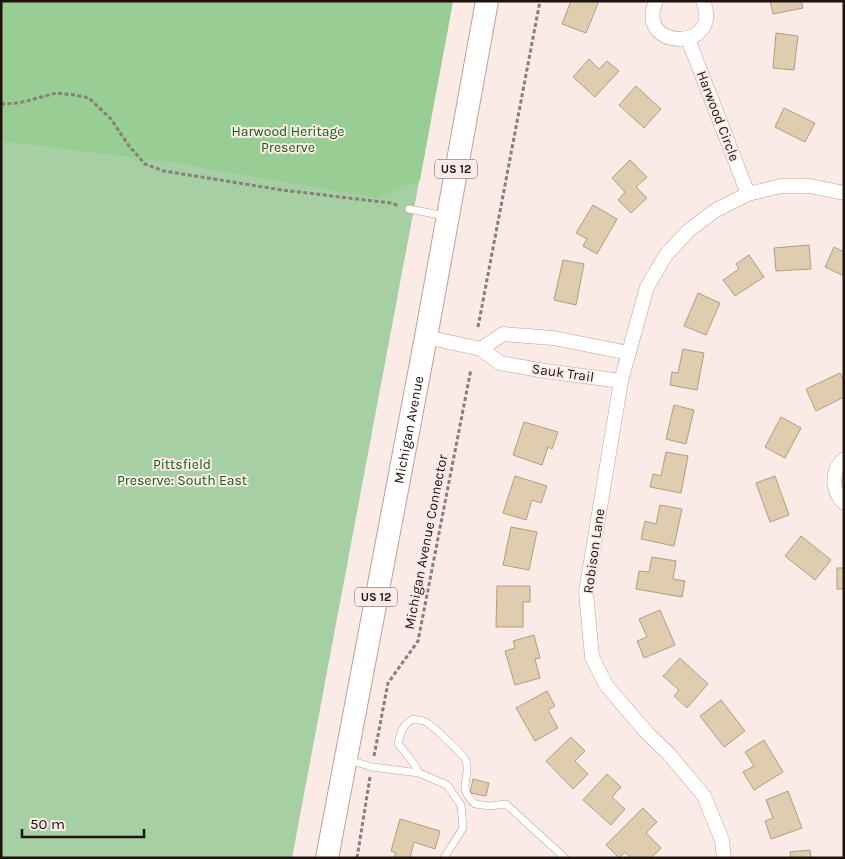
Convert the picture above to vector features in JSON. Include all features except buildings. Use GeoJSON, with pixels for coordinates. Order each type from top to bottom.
{"type":"FeatureCollection","features":[{"type":"Feature","properties":{"kind":"highway","name":"Michigan Avenue"},"geometry":{"type":"LineString","coordinates":[[328,857],[488,1]]}},
{"type":"Feature","properties":{"kind":"street"},"geometry":{"type":"LineString","coordinates":[[656,1],[653,20],[657,28],[670,39],[679,40],[688,39],[696,35],[702,28],[706,20],[707,11],[704,1]]}},
{"type":"Feature","properties":{"kind":"street","name":"Harwood Circle"},"geometry":{"type":"LineString","coordinates":[[688,39],[748,194]]}},
{"type":"Feature","properties":{"kind":"street"},"geometry":{"type":"LineString","coordinates":[[621,382],[647,287],[666,255],[689,230],[716,210],[748,194],[781,186],[810,186],[844,193]]}},
{"type":"Feature","properties":{"kind":"street"},"geometry":{"type":"LineString","coordinates":[[481,349],[503,334],[553,338],[629,353]]}},
{"type":"Feature","properties":{"kind":"street","name":"Sauk Trail"},"geometry":{"type":"LineString","coordinates":[[426,337],[481,349],[500,363],[621,382]]}},
{"type":"Feature","properties":{"kind":"street","name":"Robison Lane"},"geometry":{"type":"LineString","coordinates":[[621,382],[586,592],[592,656],[606,685],[647,733],[669,754],[704,796],[722,840],[724,858]]}},
{"type":"Feature","properties":{"kind":"street"},"geometry":{"type":"LineString","coordinates":[[844,458],[835,472],[834,482],[836,493],[844,503]]}},
{"type":"Feature","properties":{"kind":"lane"},"geometry":{"type":"LineString","coordinates":[[408,209],[447,216]]}},
{"type":"Feature","properties":{"kind":"lane"},"geometry":{"type":"LineString","coordinates":[[419,773],[416,764],[398,743],[405,724],[413,719],[426,721],[466,759],[467,768],[464,786],[467,797],[474,804],[490,806],[506,804],[565,858]]}},
{"type":"Feature","properties":{"kind":"lane"},"geometry":{"type":"LineString","coordinates":[[346,759],[372,767],[419,773],[447,785],[461,805],[463,828],[444,858]]}},
{"type":"Feature","properties":{"kind":"path"},"geometry":{"type":"LineString","coordinates":[[478,327],[540,1]]}},
{"type":"Feature","properties":{"kind":"path"},"geometry":{"type":"LineString","coordinates":[[1,104],[19,103],[56,93],[75,94],[89,98],[111,119],[128,146],[145,164],[164,171],[282,190],[391,203],[408,209]]}},
{"type":"Feature","properties":{"kind":"path","name":"Michigan Avenue Connector"},"geometry":{"type":"LineString","coordinates":[[357,858],[388,683],[418,641],[471,369]]}},
{"type":"Feature","properties":{"kind":"green space","name":"Pittsfield Preserve: South East"},"geometry":{"type":"Polygon","coordinates":[[[1,1],[453,1],[292,858],[1,858],[1,1]]]}},
{"type":"Feature","properties":{"kind":"green space","name":"Harwood Heritage Preserve"},"geometry":{"type":"Polygon","coordinates":[[[1,1],[453,1],[420,180],[376,198],[170,162],[1,141],[1,1]]]}}]}
